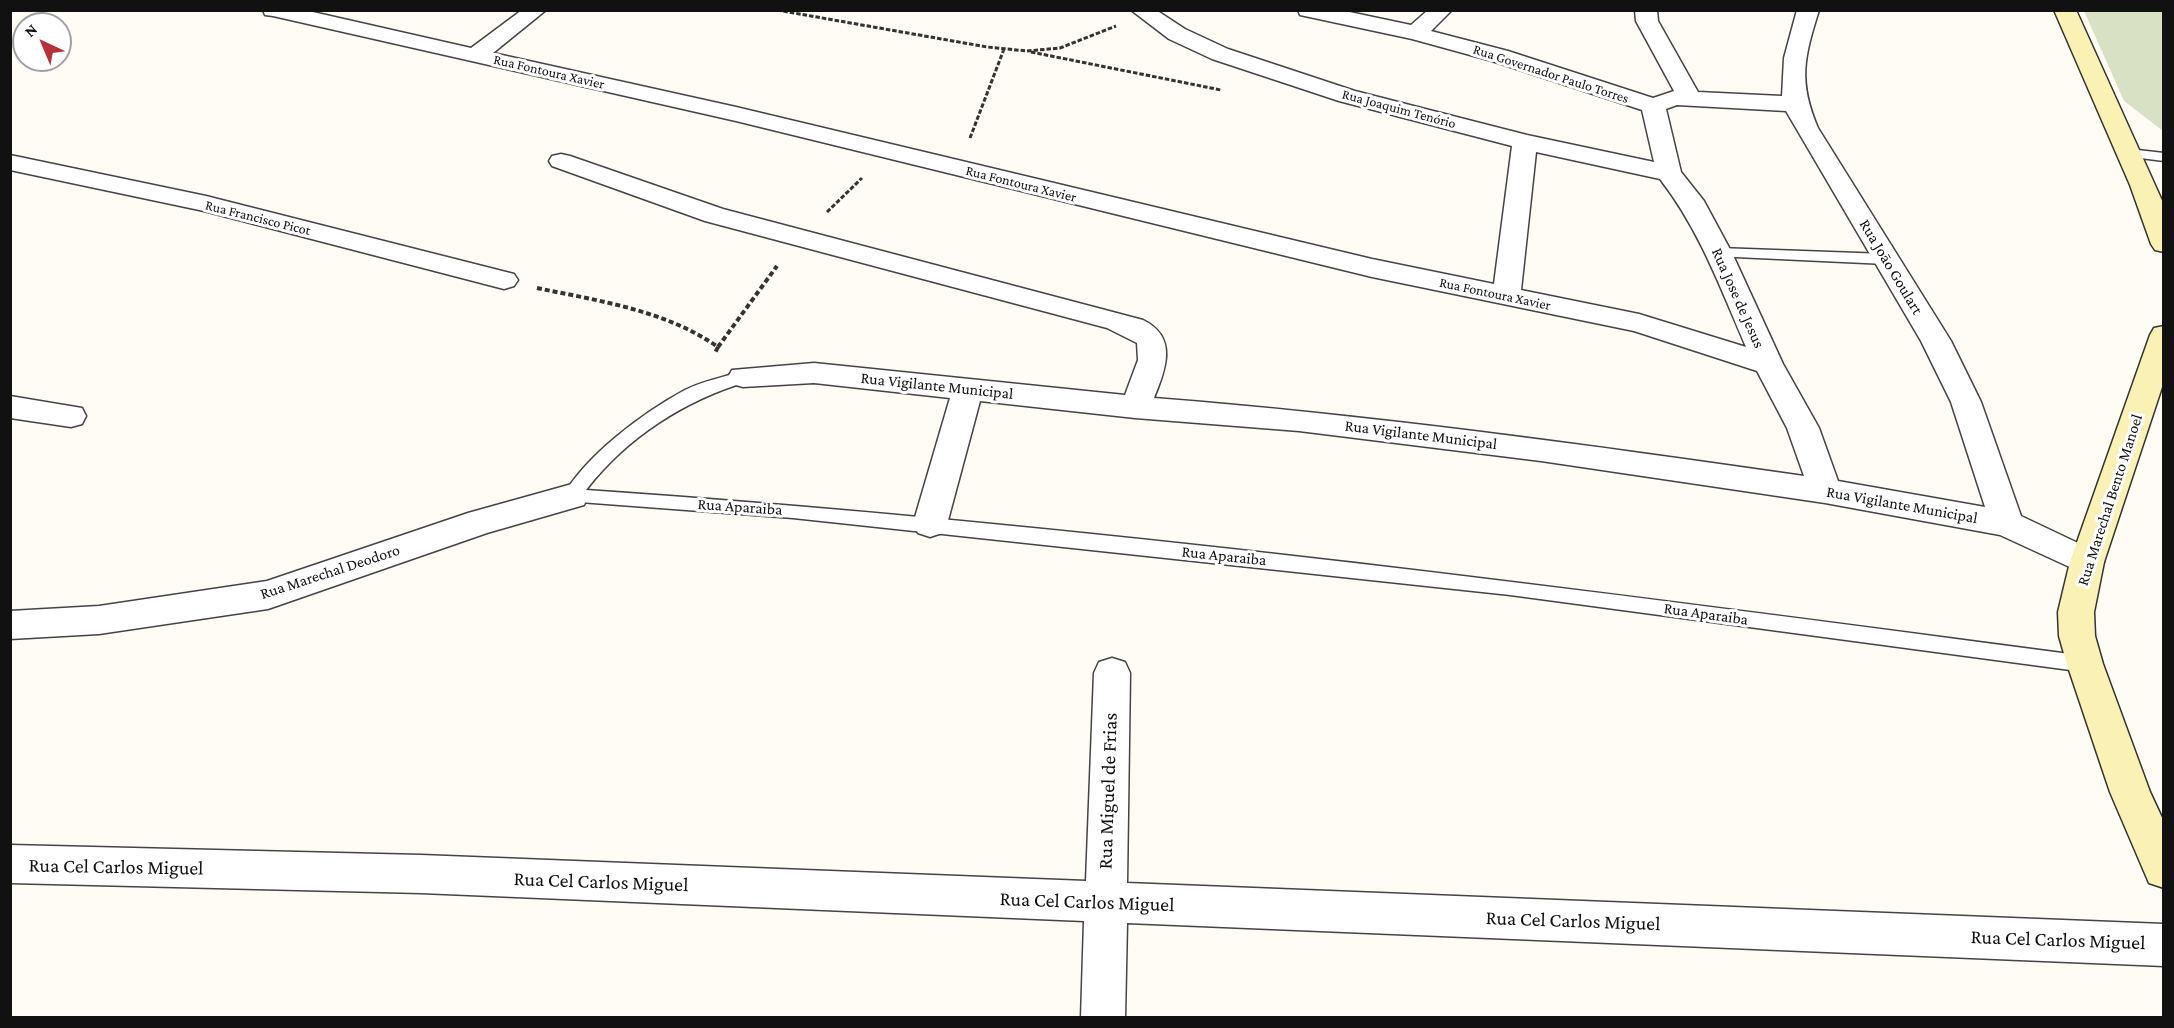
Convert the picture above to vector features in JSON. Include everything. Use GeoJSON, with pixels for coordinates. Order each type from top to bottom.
{"type":"FeatureCollection","features":[{"type":"Feature","properties":{"kind":"main road"},"geometry":{"type":"LineString","coordinates":[[2065,10],[2080,50],[2150,203],[2163,244]]}},
{"type":"Feature","properties":{"kind":"main road","name":"Rua Marechal Bento Manoel"},"geometry":{"type":"LineString","coordinates":[[2163,335],[2087,562],[2076,612],[2077,636],[2085,664],[2130,792],[2163,869]]}},
{"type":"Feature","properties":{"kind":"street","name":"Rua Fontoura Xavier"},"geometry":{"type":"LineString","coordinates":[[273,10],[736,114],[1372,268],[1639,323],[1768,363]]}},
{"type":"Feature","properties":{"kind":"street"},"geometry":{"type":"LineString","coordinates":[[476,55],[536,10]]}},
{"type":"Feature","properties":{"kind":"street","name":"Rua Governador Paulo Torres"},"geometry":{"type":"LineString","coordinates":[[1308,10],[1415,33],[1500,56],[1653,106]]}},
{"type":"Feature","properties":{"kind":"street"},"geometry":{"type":"LineString","coordinates":[[1415,33],[1442,10]]}},
{"type":"Feature","properties":{"kind":"street"},"geometry":{"type":"LineString","coordinates":[[1646,10],[1647,21],[1690,99]]}},
{"type":"Feature","properties":{"kind":"street","name":"Rua Joāo Goulart"},"geometry":{"type":"LineString","coordinates":[[1808,10],[1798,48],[1794,78],[1795,104],[1936,341],[1966,402],[2007,524]]}},
{"type":"Feature","properties":{"kind":"street","name":"Rua Joaquim Tenório"},"geometry":{"type":"LineString","coordinates":[[1143,13],[1220,54],[1347,96],[1525,142],[1669,173]]}},
{"type":"Feature","properties":{"kind":"street"},"geometry":{"type":"LineString","coordinates":[[1653,106],[1675,98],[1795,104]]}},
{"type":"Feature","properties":{"kind":"street","name":"Rua Jose de Jesus"},"geometry":{"type":"LineString","coordinates":[[1653,106],[1669,173],[1691,201],[1719,253],[1768,363],[1803,429],[1825,491]]}},
{"type":"Feature","properties":{"kind":"street"},"geometry":{"type":"LineString","coordinates":[[1506,296],[1525,142]]}},
{"type":"Feature","properties":{"kind":"street"},"geometry":{"type":"LineString","coordinates":[[561,161],[714,215],[1117,321],[1148,337],[1154,353],[1135,406]]}},
{"type":"Feature","properties":{"kind":"street","name":"Rua Francisco Picot"},"geometry":{"type":"LineString","coordinates":[[10,162],[206,204],[504,280]]}},
{"type":"Feature","properties":{"kind":"street","name":"Rua Vigilante Municipal"},"geometry":{"type":"LineString","coordinates":[[742,377],[814,373],[1135,406],[1311,421],[1541,450],[1825,491],[2007,524],[2087,562]]}},
{"type":"Feature","properties":{"kind":"street"},"geometry":{"type":"LineString","coordinates":[[930,524],[968,389]]}},
{"type":"Feature","properties":{"kind":"street"},"geometry":{"type":"LineString","coordinates":[[10,407],[71,416]]}},
{"type":"Feature","properties":{"kind":"street","name":"Rua Marechal Deodoro"},"geometry":{"type":"LineString","coordinates":[[10,625],[99,620],[268,595],[480,522],[572,496]]}},
{"type":"Feature","properties":{"kind":"street","name":"Rua Miguel de Frias"},"geometry":{"type":"LineString","coordinates":[[1103,1017],[1112,673]]}},
{"type":"Feature","properties":{"kind":"street","name":"Rua Cel Carlos Miguel"},"geometry":{"type":"LineString","coordinates":[[10,864],[421,874],[2163,945]]}},
{"type":"Feature","properties":{"kind":"lane"},"geometry":{"type":"LineString","coordinates":[[2128,153],[2163,156]]}},
{"type":"Feature","properties":{"kind":"lane"},"geometry":{"type":"LineString","coordinates":[[1719,253],[1886,259]]}},
{"type":"Feature","properties":{"kind":"lane"},"geometry":{"type":"LineString","coordinates":[[572,496],[591,470],[615,448],[692,394],[742,377]]}},
{"type":"Feature","properties":{"kind":"lane","name":"Rua Aparaiba"},"geometry":{"type":"LineString","coordinates":[[572,496],[782,510],[930,524],[1510,587],[2085,664]]}},
{"type":"Feature","properties":{"kind":"path"},"geometry":{"type":"LineString","coordinates":[[777,10],[1027,51],[1223,91]]}},
{"type":"Feature","properties":{"kind":"path"},"geometry":{"type":"LineString","coordinates":[[1027,51],[1060,48],[1143,13]]}},
{"type":"Feature","properties":{"kind":"path"},"geometry":{"type":"LineString","coordinates":[[958,169],[1004,49]]}},
{"type":"Feature","properties":{"kind":"path"},"geometry":{"type":"LineString","coordinates":[[692,394],[718,347],[762,283],[799,239],[888,152]]}},
{"type":"Feature","properties":{"kind":"path"},"geometry":{"type":"LineString","coordinates":[[504,280],[682,325],[705,336],[718,347]]}},
{"type":"Feature","properties":{"kind":"green space"},"geometry":{"type":"Polygon","coordinates":[[[2084,11],[2163,11],[2163,131],[2124,101],[2084,11]]]}}]}
